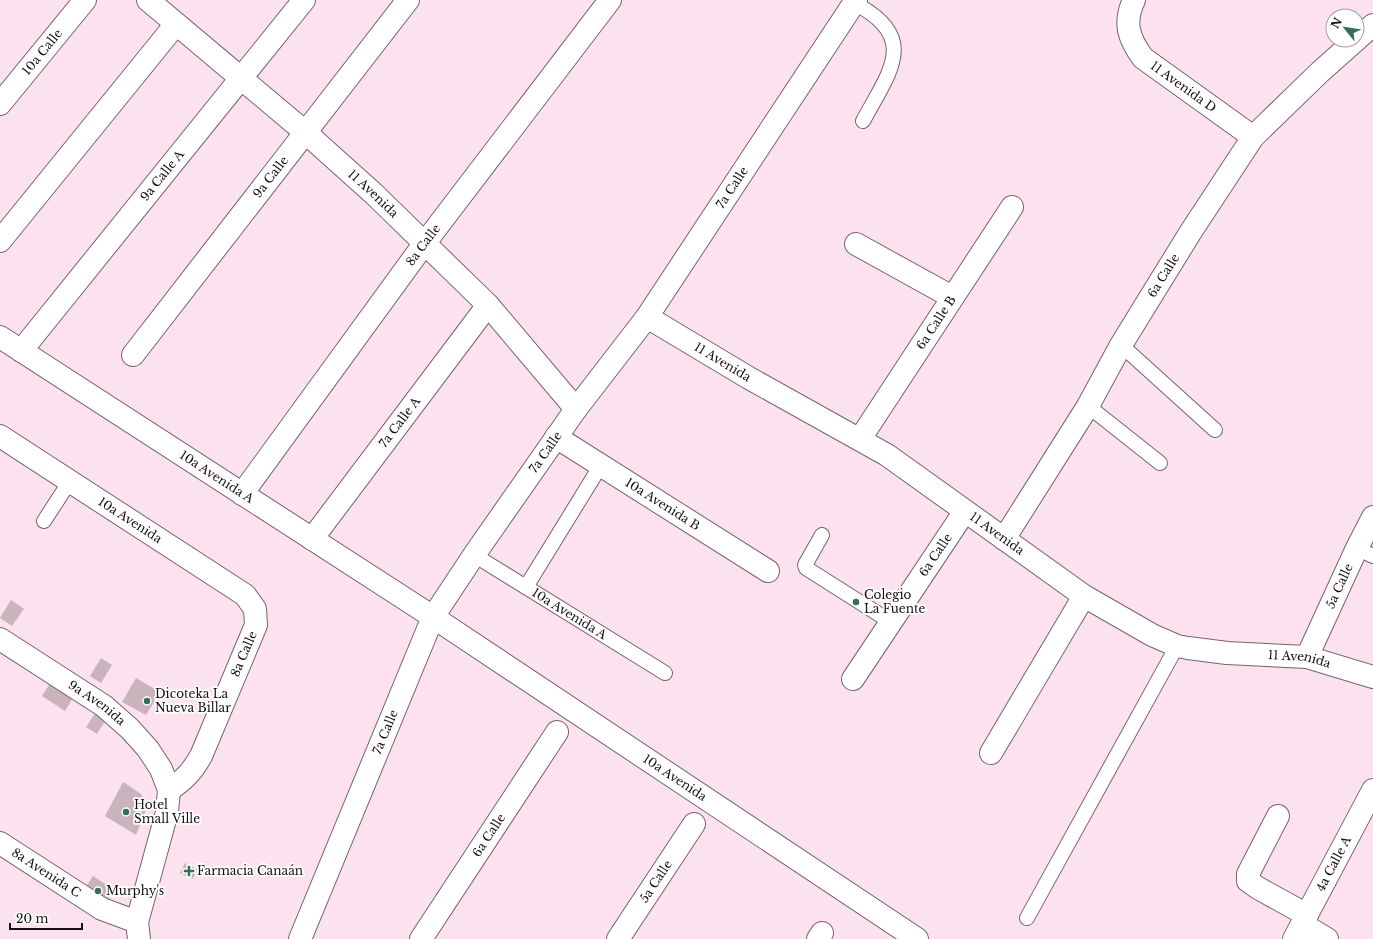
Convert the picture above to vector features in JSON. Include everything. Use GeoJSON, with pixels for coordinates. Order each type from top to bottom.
{"type":"FeatureCollection","features":[{"type":"Feature","properties":{"kind":"street","name":"10a Calle"},"geometry":{"type":"LineString","coordinates":[[0,104],[85,0]]}},
{"type":"Feature","properties":{"kind":"street","name":"11 Avenida"},"geometry":{"type":"LineString","coordinates":[[148,0],[241,80],[306,132],[488,305],[576,410]]}},
{"type":"Feature","properties":{"kind":"street","name":"9a Calle A"},"geometry":{"type":"LineString","coordinates":[[20,351],[241,80],[304,0]]}},
{"type":"Feature","properties":{"kind":"street","name":"9a Calle"},"geometry":{"type":"LineString","coordinates":[[133,355],[408,0]]}},
{"type":"Feature","properties":{"kind":"street","name":"8a Calle"},"geometry":{"type":"LineString","coordinates":[[242,494],[424,244],[610,0]]}},
{"type":"Feature","properties":{"kind":"street","name":"11 Avenida D"},"geometry":{"type":"LineString","coordinates":[[1134,0],[1131,7],[1128,26],[1131,42],[1143,58],[1253,138]]}},
{"type":"Feature","properties":{"kind":"street","name":"7a Calle"},"geometry":{"type":"LineString","coordinates":[[300,939],[433,617],[556,437],[647,317],[855,2]]}},
{"type":"Feature","properties":{"kind":"street"},"geometry":{"type":"LineString","coordinates":[[0,241],[176,24]]}},
{"type":"Feature","properties":{"kind":"street","name":"6a Calle"},"geometry":{"type":"LineString","coordinates":[[1365,33],[1373,26]]}},
{"type":"Feature","properties":{"kind":"street","name":"6a Calle"},"geometry":{"type":"LineString","coordinates":[[1004,539],[1088,406],[1121,345],[1190,233],[1253,138],[1320,72],[1348,48]]}},
{"type":"Feature","properties":{"kind":"street","name":"6a Calle B"},"geometry":{"type":"LineString","coordinates":[[860,439],[1012,207]]}},
{"type":"Feature","properties":{"kind":"street"},"geometry":{"type":"LineString","coordinates":[[856,244],[952,297]]}},
{"type":"Feature","properties":{"kind":"street","name":"7a Calle A"},"geometry":{"type":"LineString","coordinates":[[312,539],[488,305]]}},
{"type":"Feature","properties":{"kind":"street","name":"11 Avenida"},"geometry":{"type":"LineString","coordinates":[[647,317],[749,378],[887,455],[1084,596],[1152,635],[1177,646],[1227,653],[1307,657],[1373,677]]}},
{"type":"Feature","properties":{"kind":"street","name":"10a Avenida A"},"geometry":{"type":"LineString","coordinates":[[0,337],[433,617]]}},
{"type":"Feature","properties":{"kind":"street","name":"10a Avenida"},"geometry":{"type":"LineString","coordinates":[[0,436],[245,595],[255,609]]}},
{"type":"Feature","properties":{"kind":"street","name":"10a Avenida B"},"geometry":{"type":"LineString","coordinates":[[556,437],[768,571]]}},
{"type":"Feature","properties":{"kind":"street","name":"6a Calle"},"geometry":{"type":"LineString","coordinates":[[853,679],[965,511]]}},
{"type":"Feature","properties":{"kind":"street","name":"5a Calle"},"geometry":{"type":"LineString","coordinates":[[1307,657],[1365,552],[1373,517]]}},
{"type":"Feature","properties":{"kind":"street"},"geometry":{"type":"LineString","coordinates":[[991,753],[1084,596]]}},
{"type":"Feature","properties":{"kind":"street","name":"8a Calle"},"geometry":{"type":"LineString","coordinates":[[169,790],[185,779],[194,769],[201,756],[256,625],[255,609]]}},
{"type":"Feature","properties":{"kind":"street","name":"10a Avenida"},"geometry":{"type":"LineString","coordinates":[[433,617],[917,939]]}},
{"type":"Feature","properties":{"kind":"street","name":"9a Avenida"},"geometry":{"type":"LineString","coordinates":[[0,639],[104,706],[130,729],[148,749],[161,769],[169,790]]}},
{"type":"Feature","properties":{"kind":"street","name":"6a Calle"},"geometry":{"type":"LineString","coordinates":[[421,939],[557,732]]}},
{"type":"Feature","properties":{"kind":"street"},"geometry":{"type":"LineString","coordinates":[[138,931],[167,812],[169,790]]}},
{"type":"Feature","properties":{"kind":"street","name":"4a Calle A"},"geometry":{"type":"LineString","coordinates":[[1301,926],[1373,790]]}},
{"type":"Feature","properties":{"kind":"street"},"geometry":{"type":"LineString","coordinates":[[1278,816],[1248,874],[1248,881],[1301,926],[1327,939]]}},
{"type":"Feature","properties":{"kind":"street","name":"5a Calle"},"geometry":{"type":"LineString","coordinates":[[618,939],[694,824]]}},
{"type":"Feature","properties":{"kind":"street","name":"8a Avenida C"},"geometry":{"type":"LineString","coordinates":[[0,843],[138,931]]}},
{"type":"Feature","properties":{"kind":"lane"},"geometry":{"type":"LineString","coordinates":[[855,2],[870,11],[888,27],[895,50],[889,72],[863,121]]}},
{"type":"Feature","properties":{"kind":"lane"},"geometry":{"type":"LineString","coordinates":[[1121,345],[1214,430]]}},
{"type":"Feature","properties":{"kind":"lane"},"geometry":{"type":"LineString","coordinates":[[1088,406],[1160,463]]}},
{"type":"Feature","properties":{"kind":"lane"},"geometry":{"type":"LineString","coordinates":[[526,587],[601,465]]}},
{"type":"Feature","properties":{"kind":"lane"},"geometry":{"type":"LineString","coordinates":[[44,521],[70,481]]}},
{"type":"Feature","properties":{"kind":"lane"},"geometry":{"type":"LineString","coordinates":[[822,535],[806,565],[806,568],[891,622]]}},
{"type":"Feature","properties":{"kind":"lane","name":"10a Avenida A"},"geometry":{"type":"LineString","coordinates":[[474,555],[665,673]]}},
{"type":"Feature","properties":{"kind":"lane"},"geometry":{"type":"LineString","coordinates":[[1027,918],[1177,646]]}},
{"type":"Feature","properties":{"kind":"building"},"geometry":{"type":"Polygon","coordinates":[[[11,600],[24,609],[12,626],[0,618],[11,600]]]}},
{"type":"Feature","properties":{"kind":"building"},"geometry":{"type":"Polygon","coordinates":[[[101,658],[112,665],[101,683],[90,676],[101,658]]]}},
{"type":"Feature","properties":{"kind":"building"},"geometry":{"type":"Polygon","coordinates":[[[54,677],[77,691],[65,711],[42,696],[54,677]]]}},
{"type":"Feature","properties":{"kind":"building"},"geometry":{"type":"Polygon","coordinates":[[[136,678],[160,692],[146,715],[122,702],[136,678]]]}},
{"type":"Feature","properties":{"kind":"building"},"geometry":{"type":"Polygon","coordinates":[[[100,706],[110,713],[97,734],[86,727],[100,706]]]}},
{"type":"Feature","properties":{"kind":"building","name":"Hotel Small Ville"},"geometry":{"type":"Polygon","coordinates":[[[123,782],[140,793],[145,800],[147,807],[136,835],[105,816],[123,782]]]}},
{"type":"Feature","properties":{"kind":"building","name":"Farmacia Canaán"},"geometry":{"type":"Polygon","coordinates":[[[185,863],[197,869],[193,879],[180,873],[185,863]]]}},
{"type":"Feature","properties":{"kind":"building","name":"Murphy's"},"geometry":{"type":"Polygon","coordinates":[[[93,876],[113,889],[107,903],[82,893],[93,876]]]}},
{"type":"Feature","properties":{"kind":"place","name":"Colegio La Fuente"},"geometry":{"type":"Point","coordinates":[856,602]}},
{"type":"Feature","properties":{"kind":"place","name":"Dicoteka La Nueva Billar"},"geometry":{"type":"Point","coordinates":[147,701]}},
{"type":"Feature","properties":{"kind":"place","name":"Hotel Small Ville"},"geometry":{"type":"Point","coordinates":[126,812]}},
{"type":"Feature","properties":{"kind":"place","name":"Farmacia Canaán"},"geometry":{"type":"Point","coordinates":[189,871]}},
{"type":"Feature","properties":{"kind":"place","name":"Murphy's"},"geometry":{"type":"Point","coordinates":[98,891]}}]}
